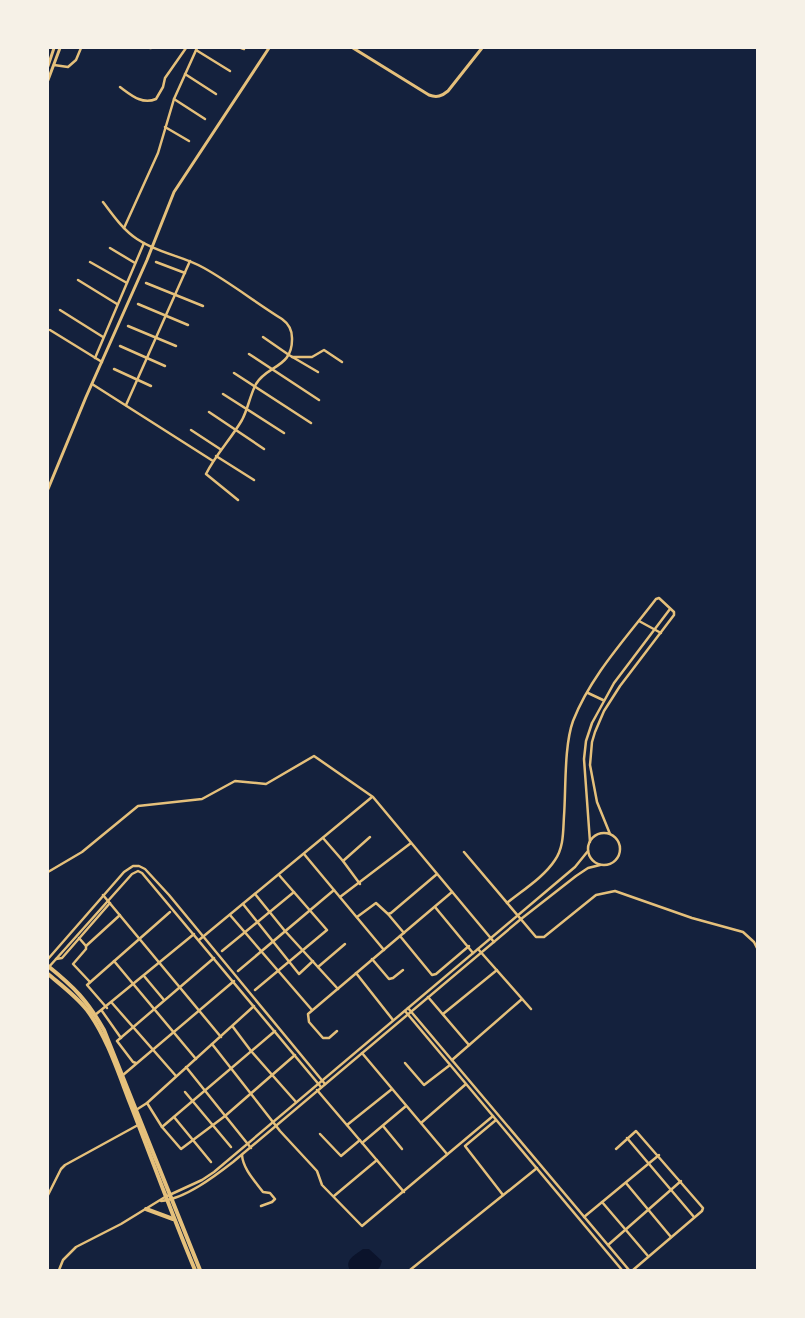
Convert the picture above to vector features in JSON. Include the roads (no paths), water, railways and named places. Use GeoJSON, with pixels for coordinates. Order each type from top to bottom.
{"type":"FeatureCollection","features":[{"type":"Feature","properties":{"kind":"main road"},"geometry":{"type":"LineString","coordinates":[[48,967],[78,991],[96,1015],[124,1074],[168,1198],[173,1219],[195,1270]]}},
{"type":"Feature","properties":{"kind":"main road"},"geometry":{"type":"LineString","coordinates":[[48,974],[80,1002],[94,1021],[112,1059],[168,1198],[200,1270]]}},
{"type":"Feature","properties":{"kind":"main road"},"geometry":{"type":"LineString","coordinates":[[146,1209],[173,1219]]}},
{"type":"Feature","properties":{"kind":"street"},"geometry":{"type":"LineString","coordinates":[[48,66],[54,48]]}},
{"type":"Feature","properties":{"kind":"street"},"geometry":{"type":"LineString","coordinates":[[48,80],[60,48]]}},
{"type":"Feature","properties":{"kind":"street"},"geometry":{"type":"LineString","coordinates":[[54,64],[68,67],[78,57],[81,48]]}},
{"type":"Feature","properties":{"kind":"street"},"geometry":{"type":"LineString","coordinates":[[120,87],[138,99],[149,101],[156,99],[162,90],[164,78],[186,48]]}},
{"type":"Feature","properties":{"kind":"street"},"geometry":{"type":"LineString","coordinates":[[48,489],[177,186],[269,48]]}},
{"type":"Feature","properties":{"kind":"street"},"geometry":{"type":"LineString","coordinates":[[353,48],[429,95],[436,97],[448,91],[482,48]]}},
{"type":"Feature","properties":{"kind":"street"},"geometry":{"type":"LineString","coordinates":[[124,228],[158,153],[174,99],[197,49],[230,71]]}},
{"type":"Feature","properties":{"kind":"street"},"geometry":{"type":"LineString","coordinates":[[185,74],[216,94]]}},
{"type":"Feature","properties":{"kind":"street"},"geometry":{"type":"LineString","coordinates":[[174,99],[205,118]]}},
{"type":"Feature","properties":{"kind":"street"},"geometry":{"type":"LineString","coordinates":[[165,127],[189,141]]}},
{"type":"Feature","properties":{"kind":"street"},"geometry":{"type":"LineString","coordinates":[[103,202],[124,228],[144,243],[190,261],[214,274],[286,322],[291,330],[290,356],[261,378],[255,386],[248,409],[236,429],[220,449],[206,476],[238,500]]}},
{"type":"Feature","properties":{"kind":"street"},"geometry":{"type":"LineString","coordinates":[[95,358],[144,243]]}},
{"type":"Feature","properties":{"kind":"street"},"geometry":{"type":"LineString","coordinates":[[110,248],[135,263]]}},
{"type":"Feature","properties":{"kind":"street"},"geometry":{"type":"LineString","coordinates":[[126,405],[190,261]]}},
{"type":"Feature","properties":{"kind":"street"},"geometry":{"type":"LineString","coordinates":[[90,262],[127,283]]}},
{"type":"Feature","properties":{"kind":"street"},"geometry":{"type":"LineString","coordinates":[[156,262],[185,273]]}},
{"type":"Feature","properties":{"kind":"street"},"geometry":{"type":"LineString","coordinates":[[78,280],[118,304]]}},
{"type":"Feature","properties":{"kind":"street"},"geometry":{"type":"LineString","coordinates":[[146,283],[203,306]]}},
{"type":"Feature","properties":{"kind":"street"},"geometry":{"type":"LineString","coordinates":[[138,304],[188,325]]}},
{"type":"Feature","properties":{"kind":"street"},"geometry":{"type":"LineString","coordinates":[[60,310],[104,337]]}},
{"type":"Feature","properties":{"kind":"street"},"geometry":{"type":"LineString","coordinates":[[128,326],[176,346]]}},
{"type":"Feature","properties":{"kind":"street"},"geometry":{"type":"LineString","coordinates":[[50,330],[102,362]]}},
{"type":"Feature","properties":{"kind":"street"},"geometry":{"type":"LineString","coordinates":[[263,337],[290,356],[318,372]]}},
{"type":"Feature","properties":{"kind":"street"},"geometry":{"type":"LineString","coordinates":[[120,346],[165,366]]}},
{"type":"Feature","properties":{"kind":"street"},"geometry":{"type":"LineString","coordinates":[[290,356],[312,357],[324,350],[342,362]]}},
{"type":"Feature","properties":{"kind":"street"},"geometry":{"type":"LineString","coordinates":[[249,354],[319,400]]}},
{"type":"Feature","properties":{"kind":"street"},"geometry":{"type":"LineString","coordinates":[[114,369],[151,386]]}},
{"type":"Feature","properties":{"kind":"street"},"geometry":{"type":"LineString","coordinates":[[234,373],[311,423]]}},
{"type":"Feature","properties":{"kind":"street"},"geometry":{"type":"LineString","coordinates":[[92,384],[212,462]]}},
{"type":"Feature","properties":{"kind":"street"},"geometry":{"type":"LineString","coordinates":[[223,394],[284,433]]}},
{"type":"Feature","properties":{"kind":"street"},"geometry":{"type":"LineString","coordinates":[[209,412],[264,449]]}},
{"type":"Feature","properties":{"kind":"street"},"geometry":{"type":"LineString","coordinates":[[191,430],[220,449]]}},
{"type":"Feature","properties":{"kind":"street"},"geometry":{"type":"LineString","coordinates":[[216,456],[254,480]]}},
{"type":"Feature","properties":{"kind":"street"},"geometry":{"type":"LineString","coordinates":[[507,903],[548,869],[556,859],[564,827],[570,734],[573,722],[596,678],[657,598],[661,598],[674,615],[613,696],[599,721],[592,742],[590,766],[594,792],[598,809],[610,834]]}},
{"type":"Feature","properties":{"kind":"street"},"geometry":{"type":"LineString","coordinates":[[168,1198],[209,1176],[575,867],[588,851],[590,842],[584,758],[588,732],[603,700],[614,683],[671,609]]}},
{"type":"Feature","properties":{"kind":"street"},"geometry":{"type":"LineString","coordinates":[[639,621],[661,633]]}},
{"type":"Feature","properties":{"kind":"street"},"geometry":{"type":"LineString","coordinates":[[588,693],[603,700]]}},
{"type":"Feature","properties":{"kind":"street"},"geometry":{"type":"LineString","coordinates":[[48,872],[82,852],[138,806],[202,800],[235,781],[266,784],[314,756],[372,797],[494,942]]}},
{"type":"Feature","properties":{"kind":"street"},"geometry":{"type":"LineString","coordinates":[[200,940],[372,797]]}},
{"type":"Feature","properties":{"kind":"street"},"geometry":{"type":"LineString","coordinates":[[59,1270],[63,1260],[76,1247],[121,1224],[159,1201],[212,1178],[251,1148],[317,1090],[521,919],[588,868],[600,864],[611,864],[620,854],[620,843],[610,834],[598,834],[590,842]]}},
{"type":"Feature","properties":{"kind":"street"},"geometry":{"type":"LineString","coordinates":[[343,861],[370,837]]}},
{"type":"Feature","properties":{"kind":"street"},"geometry":{"type":"LineString","coordinates":[[323,838],[360,884]]}},
{"type":"Feature","properties":{"kind":"street"},"geometry":{"type":"LineString","coordinates":[[340,897],[360,884],[411,843]]}},
{"type":"Feature","properties":{"kind":"street"},"geometry":{"type":"LineString","coordinates":[[588,851],[591,858],[600,864]]}},
{"type":"Feature","properties":{"kind":"street"},"geometry":{"type":"LineString","coordinates":[[464,852],[533,935],[540,938],[544,937],[596,896],[615,891],[692,918],[743,932],[758,950]]}},
{"type":"Feature","properties":{"kind":"street"},"geometry":{"type":"LineString","coordinates":[[304,854],[384,950]]}},
{"type":"Feature","properties":{"kind":"street"},"geometry":{"type":"LineString","coordinates":[[138,872],[139,866]]}},
{"type":"Feature","properties":{"kind":"street"},"geometry":{"type":"LineString","coordinates":[[48,959],[127,869],[139,866],[169,895],[325,1084]]}},
{"type":"Feature","properties":{"kind":"street"},"geometry":{"type":"LineString","coordinates":[[56,959],[62,958],[132,874],[138,872],[145,875],[322,1087]]}},
{"type":"Feature","properties":{"kind":"street"},"geometry":{"type":"LineString","coordinates":[[388,914],[437,874]]}},
{"type":"Feature","properties":{"kind":"street"},"geometry":{"type":"LineString","coordinates":[[255,990],[327,930],[279,875]]}},
{"type":"Feature","properties":{"kind":"street"},"geometry":{"type":"LineString","coordinates":[[238,971],[334,890]]}},
{"type":"Feature","properties":{"kind":"street"},"geometry":{"type":"LineString","coordinates":[[222,952],[294,892]]}},
{"type":"Feature","properties":{"kind":"street"},"geometry":{"type":"LineString","coordinates":[[337,1031],[327,1039],[321,1036],[308,1020],[308,1014],[452,892]]}},
{"type":"Feature","properties":{"kind":"street"},"geometry":{"type":"LineString","coordinates":[[255,894],[285,931],[338,988]]}},
{"type":"Feature","properties":{"kind":"street"},"geometry":{"type":"LineString","coordinates":[[103,895],[220,1037]]}},
{"type":"Feature","properties":{"kind":"street"},"geometry":{"type":"LineString","coordinates":[[48,967],[109,902]]}},
{"type":"Feature","properties":{"kind":"street"},"geometry":{"type":"LineString","coordinates":[[357,917],[376,903],[404,933]]}},
{"type":"Feature","properties":{"kind":"street"},"geometry":{"type":"LineString","coordinates":[[243,904],[299,974],[313,962]]}},
{"type":"Feature","properties":{"kind":"street"},"geometry":{"type":"LineString","coordinates":[[435,907],[473,953]]}},
{"type":"Feature","properties":{"kind":"street"},"geometry":{"type":"LineString","coordinates":[[106,1008],[86,985],[170,912]]}},
{"type":"Feature","properties":{"kind":"street"},"geometry":{"type":"LineString","coordinates":[[90,982],[73,964],[86,949],[86,946],[120,915]]}},
{"type":"Feature","properties":{"kind":"street"},"geometry":{"type":"LineString","coordinates":[[230,915],[312,1010]]}},
{"type":"Feature","properties":{"kind":"street"},"geometry":{"type":"LineString","coordinates":[[96,1015],[194,934]]}},
{"type":"Feature","properties":{"kind":"street"},"geometry":{"type":"LineString","coordinates":[[400,936],[431,974],[434,975],[468,946]]}},
{"type":"Feature","properties":{"kind":"street"},"geometry":{"type":"LineString","coordinates":[[79,938],[86,946]]}},
{"type":"Feature","properties":{"kind":"street"},"geometry":{"type":"LineString","coordinates":[[318,967],[344,944]]}},
{"type":"Feature","properties":{"kind":"street"},"geometry":{"type":"LineString","coordinates":[[478,949],[531,1009]]}},
{"type":"Feature","properties":{"kind":"street"},"geometry":{"type":"LineString","coordinates":[[136,1063],[133,1062],[117,1041],[214,958]]}},
{"type":"Feature","properties":{"kind":"street"},"geometry":{"type":"LineString","coordinates":[[372,960],[389,979],[403,970]]}},
{"type":"Feature","properties":{"kind":"street"},"geometry":{"type":"LineString","coordinates":[[114,961],[196,1059]]}},
{"type":"Feature","properties":{"kind":"street"},"geometry":{"type":"LineString","coordinates":[[443,1014],[497,970]]}},
{"type":"Feature","properties":{"kind":"street"},"geometry":{"type":"LineString","coordinates":[[356,973],[393,1020]]}},
{"type":"Feature","properties":{"kind":"street"},"geometry":{"type":"LineString","coordinates":[[144,976],[164,1001]]}},
{"type":"Feature","properties":{"kind":"street"},"geometry":{"type":"LineString","coordinates":[[124,1074],[234,981]]}},
{"type":"Feature","properties":{"kind":"street"},"geometry":{"type":"LineString","coordinates":[[425,994],[469,1045]]}},
{"type":"Feature","properties":{"kind":"street"},"geometry":{"type":"LineString","coordinates":[[452,1060],[522,999]]}},
{"type":"Feature","properties":{"kind":"street"},"geometry":{"type":"LineString","coordinates":[[112,1003],[176,1076]]}},
{"type":"Feature","properties":{"kind":"street"},"geometry":{"type":"LineString","coordinates":[[136,1110],[254,1006]]}},
{"type":"Feature","properties":{"kind":"street"},"geometry":{"type":"LineString","coordinates":[[408,1008],[584,1218],[631,1270],[649,1257],[702,1211],[702,1207],[636,1130],[616,1149]]}},
{"type":"Feature","properties":{"kind":"street"},"geometry":{"type":"LineString","coordinates":[[102,1011],[121,1038]]}},
{"type":"Feature","properties":{"kind":"street"},"geometry":{"type":"LineString","coordinates":[[405,1011],[622,1270]]}},
{"type":"Feature","properties":{"kind":"street"},"geometry":{"type":"LineString","coordinates":[[232,1026],[251,1051],[296,1102]]}},
{"type":"Feature","properties":{"kind":"street"},"geometry":{"type":"LineString","coordinates":[[162,1126],[275,1031]]}},
{"type":"Feature","properties":{"kind":"street"},"geometry":{"type":"LineString","coordinates":[[212,1044],[276,1126],[317,1171],[322,1185],[362,1226],[493,1116]]}},
{"type":"Feature","properties":{"kind":"street"},"geometry":{"type":"LineString","coordinates":[[362,1053],[447,1154]]}},
{"type":"Feature","properties":{"kind":"street"},"geometry":{"type":"LineString","coordinates":[[146,1103],[181,1149],[225,1116],[250,1092],[295,1055]]}},
{"type":"Feature","properties":{"kind":"street"},"geometry":{"type":"LineString","coordinates":[[405,1063],[424,1085],[450,1065]]}},
{"type":"Feature","properties":{"kind":"street"},"geometry":{"type":"LineString","coordinates":[[186,1067],[251,1148]]}},
{"type":"Feature","properties":{"kind":"street"},"geometry":{"type":"LineString","coordinates":[[421,1123],[466,1084]]}},
{"type":"Feature","properties":{"kind":"street"},"geometry":{"type":"LineString","coordinates":[[317,1090],[404,1192]]}},
{"type":"Feature","properties":{"kind":"street"},"geometry":{"type":"LineString","coordinates":[[347,1125],[392,1090]]}},
{"type":"Feature","properties":{"kind":"street"},"geometry":{"type":"LineString","coordinates":[[185,1092],[231,1147]]}},
{"type":"Feature","properties":{"kind":"street"},"geometry":{"type":"LineString","coordinates":[[320,1134],[341,1156],[383,1126],[406,1106]]}},
{"type":"Feature","properties":{"kind":"street"},"geometry":{"type":"LineString","coordinates":[[174,1117],[211,1162]]}},
{"type":"Feature","properties":{"kind":"street"},"geometry":{"type":"LineString","coordinates":[[496,1120],[465,1146],[503,1195]]}},
{"type":"Feature","properties":{"kind":"street"},"geometry":{"type":"LineString","coordinates":[[48,1196],[65,1164],[138,1125]]}},
{"type":"Feature","properties":{"kind":"street"},"geometry":{"type":"LineString","coordinates":[[383,1126],[402,1149]]}},
{"type":"Feature","properties":{"kind":"street"},"geometry":{"type":"LineString","coordinates":[[628,1138],[694,1217]]}},
{"type":"Feature","properties":{"kind":"street"},"geometry":{"type":"LineString","coordinates":[[242,1155],[243,1163],[263,1192],[270,1192],[274,1199],[274,1201],[260,1206]]}},
{"type":"Feature","properties":{"kind":"street"},"geometry":{"type":"LineString","coordinates":[[584,1218],[659,1155]]}},
{"type":"Feature","properties":{"kind":"street"},"geometry":{"type":"LineString","coordinates":[[334,1196],[376,1160]]}},
{"type":"Feature","properties":{"kind":"street"},"geometry":{"type":"LineString","coordinates":[[410,1270],[537,1168]]}},
{"type":"Feature","properties":{"kind":"street"},"geometry":{"type":"LineString","coordinates":[[608,1245],[681,1181]]}},
{"type":"Feature","properties":{"kind":"street"},"geometry":{"type":"LineString","coordinates":[[626,1183],[671,1238]]}},
{"type":"Feature","properties":{"kind":"street"},"geometry":{"type":"LineString","coordinates":[[602,1202],[649,1257]]}},
{"type":"Feature","properties":{"kind":"street"},"geometry":{"type":"LineString","coordinates":[[594,1238],[598,1234]]}},
{"type":"Feature","properties":{"kind":"water"},"geometry":{"type":"Polygon","coordinates":[[[363,1249],[369,1249],[382,1261],[377,1270],[350,1270],[349,1261],[363,1249]]]}}]}
